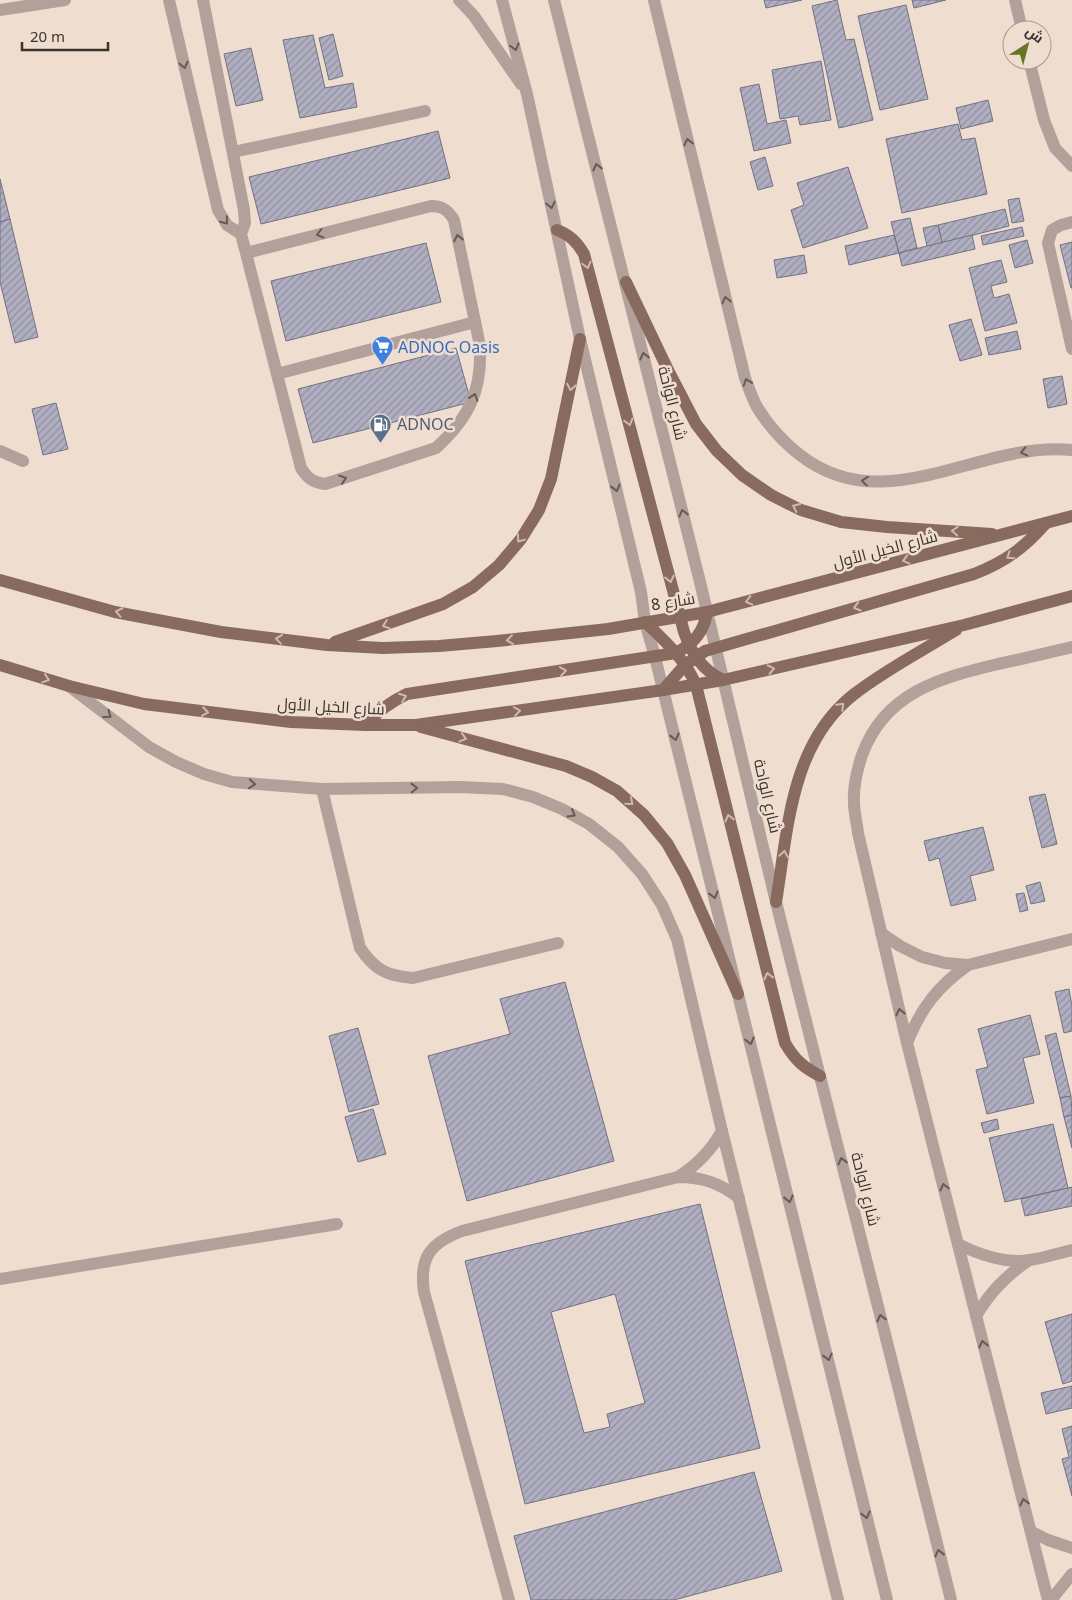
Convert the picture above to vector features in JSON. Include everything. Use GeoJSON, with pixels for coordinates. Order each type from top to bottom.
{"type":"FeatureCollection","features":[{"type":"Feature","properties":{"kind":"main road"},"geometry":{"type":"LineString","coordinates":[[557,230],[568,234],[584,254],[680,616],[785,1043],[800,1063],[820,1076]]}},
{"type":"Feature","properties":{"kind":"main road"},"geometry":{"type":"LineString","coordinates":[[626,282],[696,424],[717,451],[742,475],[770,495],[801,510],[841,522],[1004,535]]}},
{"type":"Feature","properties":{"kind":"main road"},"geometry":{"type":"LineString","coordinates":[[327,645],[443,604],[473,587],[499,565],[521,539],[539,510],[552,479],[580,339]]}},
{"type":"Feature","properties":{"kind":"main road","name":"شارع الخيل الأول"},"geometry":{"type":"LineString","coordinates":[[707,612],[1072,516]]}},
{"type":"Feature","properties":{"kind":"main road"},"geometry":{"type":"LineString","coordinates":[[690,656],[974,574],[995,566],[1015,554],[1046,523]]}},
{"type":"Feature","properties":{"kind":"main road"},"geometry":{"type":"LineString","coordinates":[[0,580],[115,612],[221,632],[327,645],[383,648],[458,644],[608,628],[645,622],[676,652],[690,656],[712,674],[723,680]]}},
{"type":"Feature","properties":{"kind":"main road"},"geometry":{"type":"LineString","coordinates":[[663,690],[723,680],[964,625],[1072,596]]}},
{"type":"Feature","properties":{"kind":"main road"},"geometry":{"type":"LineString","coordinates":[[663,690],[690,656],[705,623],[707,612]]}},
{"type":"Feature","properties":{"kind":"main road","name":"شارع 8"},"geometry":{"type":"LineString","coordinates":[[645,622],[707,612]]}},
{"type":"Feature","properties":{"kind":"main road"},"geometry":{"type":"LineString","coordinates":[[776,902],[793,800],[800,770],[813,742],[830,717],[851,696],[876,678],[964,625]]}},
{"type":"Feature","properties":{"kind":"main road"},"geometry":{"type":"LineString","coordinates":[[365,726],[376,713],[391,702],[407,694],[656,657],[676,652]]}},
{"type":"Feature","properties":{"kind":"main road","name":"شارع الخيل الأول"},"geometry":{"type":"LineString","coordinates":[[0,665],[69,686],[144,704],[290,722],[365,726],[416,725],[663,690]]}},
{"type":"Feature","properties":{"kind":"main road"},"geometry":{"type":"LineString","coordinates":[[416,725],[566,766],[592,777],[616,791],[644,815],[667,843],[685,875],[738,994]]}},
{"type":"Feature","properties":{"kind":"street"},"geometry":{"type":"LineString","coordinates":[[0,10],[65,0]]}},
{"type":"Feature","properties":{"kind":"street"},"geometry":{"type":"LineString","coordinates":[[169,0],[218,210],[227,225],[241,234]]}},
{"type":"Feature","properties":{"kind":"street"},"geometry":{"type":"LineString","coordinates":[[203,0],[245,216],[241,234],[246,254],[277,374],[302,468],[307,477],[315,483],[325,484],[436,448],[463,420],[472,403],[478,384],[481,366],[480,346],[454,220],[450,213],[439,206],[432,206],[246,254]]}},
{"type":"Feature","properties":{"kind":"street"},"geometry":{"type":"LineString","coordinates":[[459,0],[474,16],[527,94]]}},
{"type":"Feature","properties":{"kind":"street"},"geometry":{"type":"LineString","coordinates":[[502,0],[527,94],[580,339],[641,592],[645,622],[656,657],[887,1600]]}},
{"type":"Feature","properties":{"kind":"street","name":"شارع الواحة"},"geometry":{"type":"LineString","coordinates":[[554,0],[626,282],[716,647],[776,902],[950,1600]]}},
{"type":"Feature","properties":{"kind":"street"},"geometry":{"type":"LineString","coordinates":[[654,0],[745,378],[756,406],[784,443],[826,472],[850,479],[874,482],[926,475],[1036,449],[1072,450]]}},
{"type":"Feature","properties":{"kind":"street"},"geometry":{"type":"LineString","coordinates":[[1015,0],[1020,20]]}},
{"type":"Feature","properties":{"kind":"street"},"geometry":{"type":"LineString","coordinates":[[1032,70],[1044,120],[1055,148],[1072,166]]}},
{"type":"Feature","properties":{"kind":"street"},"geometry":{"type":"LineString","coordinates":[[233,152],[425,111]]}},
{"type":"Feature","properties":{"kind":"street"},"geometry":{"type":"LineString","coordinates":[[1072,222],[1052,230],[1048,243],[1072,349]]}},
{"type":"Feature","properties":{"kind":"street"},"geometry":{"type":"LineString","coordinates":[[277,374],[476,322]]}},
{"type":"Feature","properties":{"kind":"street"},"geometry":{"type":"LineString","coordinates":[[0,451],[22,461]]}},
{"type":"Feature","properties":{"kind":"street"},"geometry":{"type":"LineString","coordinates":[[1050,1600],[907,1043],[858,833],[854,802],[857,771],[866,743],[882,719],[904,699],[929,684],[956,674],[1072,647]]}},
{"type":"Feature","properties":{"kind":"street"},"geometry":{"type":"LineString","coordinates":[[69,686],[149,747],[176,762],[204,774],[232,782],[322,789],[460,787],[503,789],[533,797],[562,809],[589,824],[618,847],[642,874],[662,905],[677,939],[722,1131],[838,1600]]}},
{"type":"Feature","properties":{"kind":"street"},"geometry":{"type":"LineString","coordinates":[[322,789],[360,948],[369,962],[382,972],[397,977],[413,978],[558,943]]}},
{"type":"Feature","properties":{"kind":"street"},"geometry":{"type":"LineString","coordinates":[[881,933],[900,946],[922,957],[944,963],[968,965],[1072,939]]}},
{"type":"Feature","properties":{"kind":"street"},"geometry":{"type":"LineString","coordinates":[[907,1043],[916,1020],[930,998],[948,980],[968,965]]}},
{"type":"Feature","properties":{"kind":"street"},"geometry":{"type":"LineString","coordinates":[[678,1177],[699,1162],[716,1142],[722,1131]]}},
{"type":"Feature","properties":{"kind":"street"},"geometry":{"type":"LineString","coordinates":[[508,1600],[424,1292],[422,1276],[426,1259],[435,1245],[449,1236],[462,1231],[678,1177],[704,1179],[729,1190],[739,1198]]}},
{"type":"Feature","properties":{"kind":"street"},"geometry":{"type":"LineString","coordinates":[[0,1279],[337,1224]]}},
{"type":"Feature","properties":{"kind":"street"},"geometry":{"type":"LineString","coordinates":[[958,1244],[993,1258],[1011,1260],[1029,1260],[1072,1250]]}},
{"type":"Feature","properties":{"kind":"street"},"geometry":{"type":"LineString","coordinates":[[976,1316],[998,1284],[1029,1260]]}},
{"type":"Feature","properties":{"kind":"street"},"geometry":{"type":"LineString","coordinates":[[1032,1532],[1072,1548]]}},
{"type":"Feature","properties":{"kind":"street"},"geometry":{"type":"LineString","coordinates":[[1050,1600],[1072,1574]]}},
{"type":"Feature","properties":{"kind":"building"},"geometry":{"type":"Polygon","coordinates":[[[764,0],[802,0],[766,8],[764,0]]]}},
{"type":"Feature","properties":{"kind":"building"},"geometry":{"type":"Polygon","coordinates":[[[837,0],[846,40],[854,39],[873,120],[839,128],[812,6],[837,0]]]}},
{"type":"Feature","properties":{"kind":"building"},"geometry":{"type":"Polygon","coordinates":[[[912,0],[946,0],[914,8],[912,0]]]}},
{"type":"Feature","properties":{"kind":"building"},"geometry":{"type":"Polygon","coordinates":[[[906,5],[928,99],[880,110],[858,16],[906,5]]]}},
{"type":"Feature","properties":{"kind":"building"},"geometry":{"type":"Polygon","coordinates":[[[333,34],[343,76],[329,80],[319,38],[333,34]]]}},
{"type":"Feature","properties":{"kind":"building"},"geometry":{"type":"Polygon","coordinates":[[[313,35],[325,88],[353,83],[357,107],[300,118],[283,40],[313,35]]]}},
{"type":"Feature","properties":{"kind":"building"},"geometry":{"type":"Polygon","coordinates":[[[251,48],[263,100],[236,106],[224,54],[251,48]]]}},
{"type":"Feature","properties":{"kind":"building"},"geometry":{"type":"Polygon","coordinates":[[[821,61],[831,120],[800,125],[798,116],[780,119],[772,70],[821,61]]]}},
{"type":"Feature","properties":{"kind":"building"},"geometry":{"type":"Polygon","coordinates":[[[759,84],[767,124],[786,120],[791,143],[754,151],[740,88],[759,84]]]}},
{"type":"Feature","properties":{"kind":"building"},"geometry":{"type":"Polygon","coordinates":[[[988,100],[993,121],[961,129],[956,108],[988,100]]]}},
{"type":"Feature","properties":{"kind":"building"},"geometry":{"type":"Polygon","coordinates":[[[958,124],[962,140],[975,138],[987,194],[902,213],[886,139],[958,124]]]}},
{"type":"Feature","properties":{"kind":"building"},"geometry":{"type":"Polygon","coordinates":[[[438,131],[450,178],[261,224],[249,177],[438,131]]]}},
{"type":"Feature","properties":{"kind":"building"},"geometry":{"type":"Polygon","coordinates":[[[765,157],[773,186],[758,190],[750,162],[765,157]]]}},
{"type":"Feature","properties":{"kind":"building"},"geometry":{"type":"Polygon","coordinates":[[[848,167],[868,228],[803,248],[791,210],[804,205],[797,183],[848,167]]]}},
{"type":"Feature","properties":{"kind":"building"},"geometry":{"type":"Polygon","coordinates":[[[0,179],[10,219],[0,222],[0,179]]]}},
{"type":"Feature","properties":{"kind":"building"},"geometry":{"type":"Polygon","coordinates":[[[1019,198],[1024,221],[1012,223],[1008,200],[1019,198]]]}},
{"type":"Feature","properties":{"kind":"building"},"geometry":{"type":"Polygon","coordinates":[[[1005,209],[1009,226],[942,243],[938,225],[1005,209]]]}},
{"type":"Feature","properties":{"kind":"building"},"geometry":{"type":"Polygon","coordinates":[[[910,218],[917,248],[899,253],[891,222],[910,218]]]}},
{"type":"Feature","properties":{"kind":"building"},"geometry":{"type":"Polygon","coordinates":[[[10,219],[38,337],[15,343],[0,282],[0,222],[10,219]]]}},
{"type":"Feature","properties":{"kind":"building"},"geometry":{"type":"Polygon","coordinates":[[[938,225],[942,243],[927,246],[923,228],[938,225]]]}},
{"type":"Feature","properties":{"kind":"building"},"geometry":{"type":"Polygon","coordinates":[[[1022,227],[1024,236],[983,245],[981,236],[1022,227]]]}},
{"type":"Feature","properties":{"kind":"building"},"geometry":{"type":"Polygon","coordinates":[[[894,235],[899,253],[849,265],[845,246],[894,235]]]}},
{"type":"Feature","properties":{"kind":"building"},"geometry":{"type":"Polygon","coordinates":[[[972,235],[975,249],[902,266],[899,253],[972,235]]]}},
{"type":"Feature","properties":{"kind":"building"},"geometry":{"type":"Polygon","coordinates":[[[1027,240],[1033,263],[1015,268],[1009,245],[1027,240]]]}},
{"type":"Feature","properties":{"kind":"building"},"geometry":{"type":"Polygon","coordinates":[[[1072,242],[1072,288],[1071,288],[1060,245],[1072,242]]]}},
{"type":"Feature","properties":{"kind":"building"},"geometry":{"type":"Polygon","coordinates":[[[426,243],[441,302],[286,341],[271,281],[426,243]]]}},
{"type":"Feature","properties":{"kind":"building"},"geometry":{"type":"Polygon","coordinates":[[[804,255],[807,273],[777,278],[774,260],[804,255]]]}},
{"type":"Feature","properties":{"kind":"building"},"geometry":{"type":"Polygon","coordinates":[[[1001,260],[1007,282],[991,286],[994,298],[1009,294],[1017,323],[985,331],[969,268],[1001,260]]]}},
{"type":"Feature","properties":{"kind":"building"},"geometry":{"type":"Polygon","coordinates":[[[971,319],[982,355],[960,361],[949,325],[971,319]]]}},
{"type":"Feature","properties":{"kind":"building"},"geometry":{"type":"Polygon","coordinates":[[[1017,331],[1021,349],[989,355],[985,338],[1017,331]]]}},
{"type":"Feature","properties":{"kind":"building"},"geometry":{"type":"Polygon","coordinates":[[[456,348],[471,402],[313,443],[298,389],[456,348]]]}},
{"type":"Feature","properties":{"kind":"building"},"geometry":{"type":"Polygon","coordinates":[[[1062,376],[1067,404],[1048,408],[1043,379],[1062,376]]]}},
{"type":"Feature","properties":{"kind":"building"},"geometry":{"type":"Polygon","coordinates":[[[56,403],[68,449],[43,455],[32,409],[56,403]]]}},
{"type":"Feature","properties":{"kind":"building"},"geometry":{"type":"Polygon","coordinates":[[[1045,794],[1057,844],[1042,848],[1029,797],[1045,794]]]}},
{"type":"Feature","properties":{"kind":"building"},"geometry":{"type":"Polygon","coordinates":[[[983,827],[994,870],[970,876],[976,900],[951,906],[939,858],[929,861],[924,841],[983,827]]]}},
{"type":"Feature","properties":{"kind":"building"},"geometry":{"type":"Polygon","coordinates":[[[1040,882],[1045,901],[1031,904],[1026,886],[1040,882]]]}},
{"type":"Feature","properties":{"kind":"building"},"geometry":{"type":"Polygon","coordinates":[[[1024,893],[1028,910],[1020,912],[1016,894],[1024,893]]]}},
{"type":"Feature","properties":{"kind":"building"},"geometry":{"type":"Polygon","coordinates":[[[565,982],[614,1161],[467,1201],[428,1056],[510,1034],[500,999],[565,982]]]}},
{"type":"Feature","properties":{"kind":"building"},"geometry":{"type":"Polygon","coordinates":[[[1069,989],[1072,1006],[1072,1031],[1064,1033],[1055,992],[1069,989]]]}},
{"type":"Feature","properties":{"kind":"building"},"geometry":{"type":"Polygon","coordinates":[[[1030,1015],[1040,1054],[1023,1058],[1034,1103],[987,1114],[976,1070],[988,1067],[978,1029],[1030,1015]]]}},
{"type":"Feature","properties":{"kind":"building"},"geometry":{"type":"Polygon","coordinates":[[[358,1028],[379,1104],[349,1112],[329,1036],[358,1028]]]}},
{"type":"Feature","properties":{"kind":"building"},"geometry":{"type":"Polygon","coordinates":[[[1056,1033],[1071,1096],[1060,1098],[1045,1036],[1056,1033]]]}},
{"type":"Feature","properties":{"kind":"building"},"geometry":{"type":"Polygon","coordinates":[[[1071,1096],[1072,1115],[1064,1117],[1060,1098],[1071,1096]]]}},
{"type":"Feature","properties":{"kind":"building"},"geometry":{"type":"Polygon","coordinates":[[[373,1109],[386,1154],[358,1162],[345,1117],[373,1109]]]}},
{"type":"Feature","properties":{"kind":"building"},"geometry":{"type":"Polygon","coordinates":[[[1072,1115],[1072,1148],[1064,1117],[1072,1115]]]}},
{"type":"Feature","properties":{"kind":"building"},"geometry":{"type":"Polygon","coordinates":[[[997,1119],[999,1129],[984,1133],[981,1123],[997,1119]]]}},
{"type":"Feature","properties":{"kind":"building"},"geometry":{"type":"Polygon","coordinates":[[[1053,1124],[1068,1188],[1005,1202],[989,1138],[1053,1124]]]}},
{"type":"Feature","properties":{"kind":"building"},"geometry":{"type":"Polygon","coordinates":[[[1072,1187],[1072,1206],[1025,1216],[1021,1199],[1072,1187]]]}},
{"type":"Feature","properties":{"kind":"building"},"geometry":{"type":"Polygon","coordinates":[[[700,1204],[760,1448],[525,1504],[465,1261],[700,1204]],[[615,1294],[551,1312],[584,1433],[610,1427],[607,1414],[645,1403],[615,1294]]]}},
{"type":"Feature","properties":{"kind":"building"},"geometry":{"type":"Polygon","coordinates":[[[1072,1314],[1072,1381],[1063,1384],[1045,1322],[1072,1314]]]}},
{"type":"Feature","properties":{"kind":"building"},"geometry":{"type":"Polygon","coordinates":[[[1072,1386],[1072,1408],[1046,1414],[1041,1393],[1072,1386]]]}},
{"type":"Feature","properties":{"kind":"building"},"geometry":{"type":"Polygon","coordinates":[[[1072,1426],[1072,1496],[1062,1459],[1069,1457],[1062,1429],[1072,1426]]]}},
{"type":"Feature","properties":{"kind":"building"},"geometry":{"type":"Polygon","coordinates":[[[754,1472],[782,1571],[674,1600],[531,1600],[514,1536],[754,1472]]]}},
{"type":"Feature","properties":{"kind":"place","name":"ADNOC Oasis"},"geometry":{"type":"Point","coordinates":[382,366]}},
{"type":"Feature","properties":{"kind":"place","name":"ADNOC"},"geometry":{"type":"Point","coordinates":[381,443]}}]}
